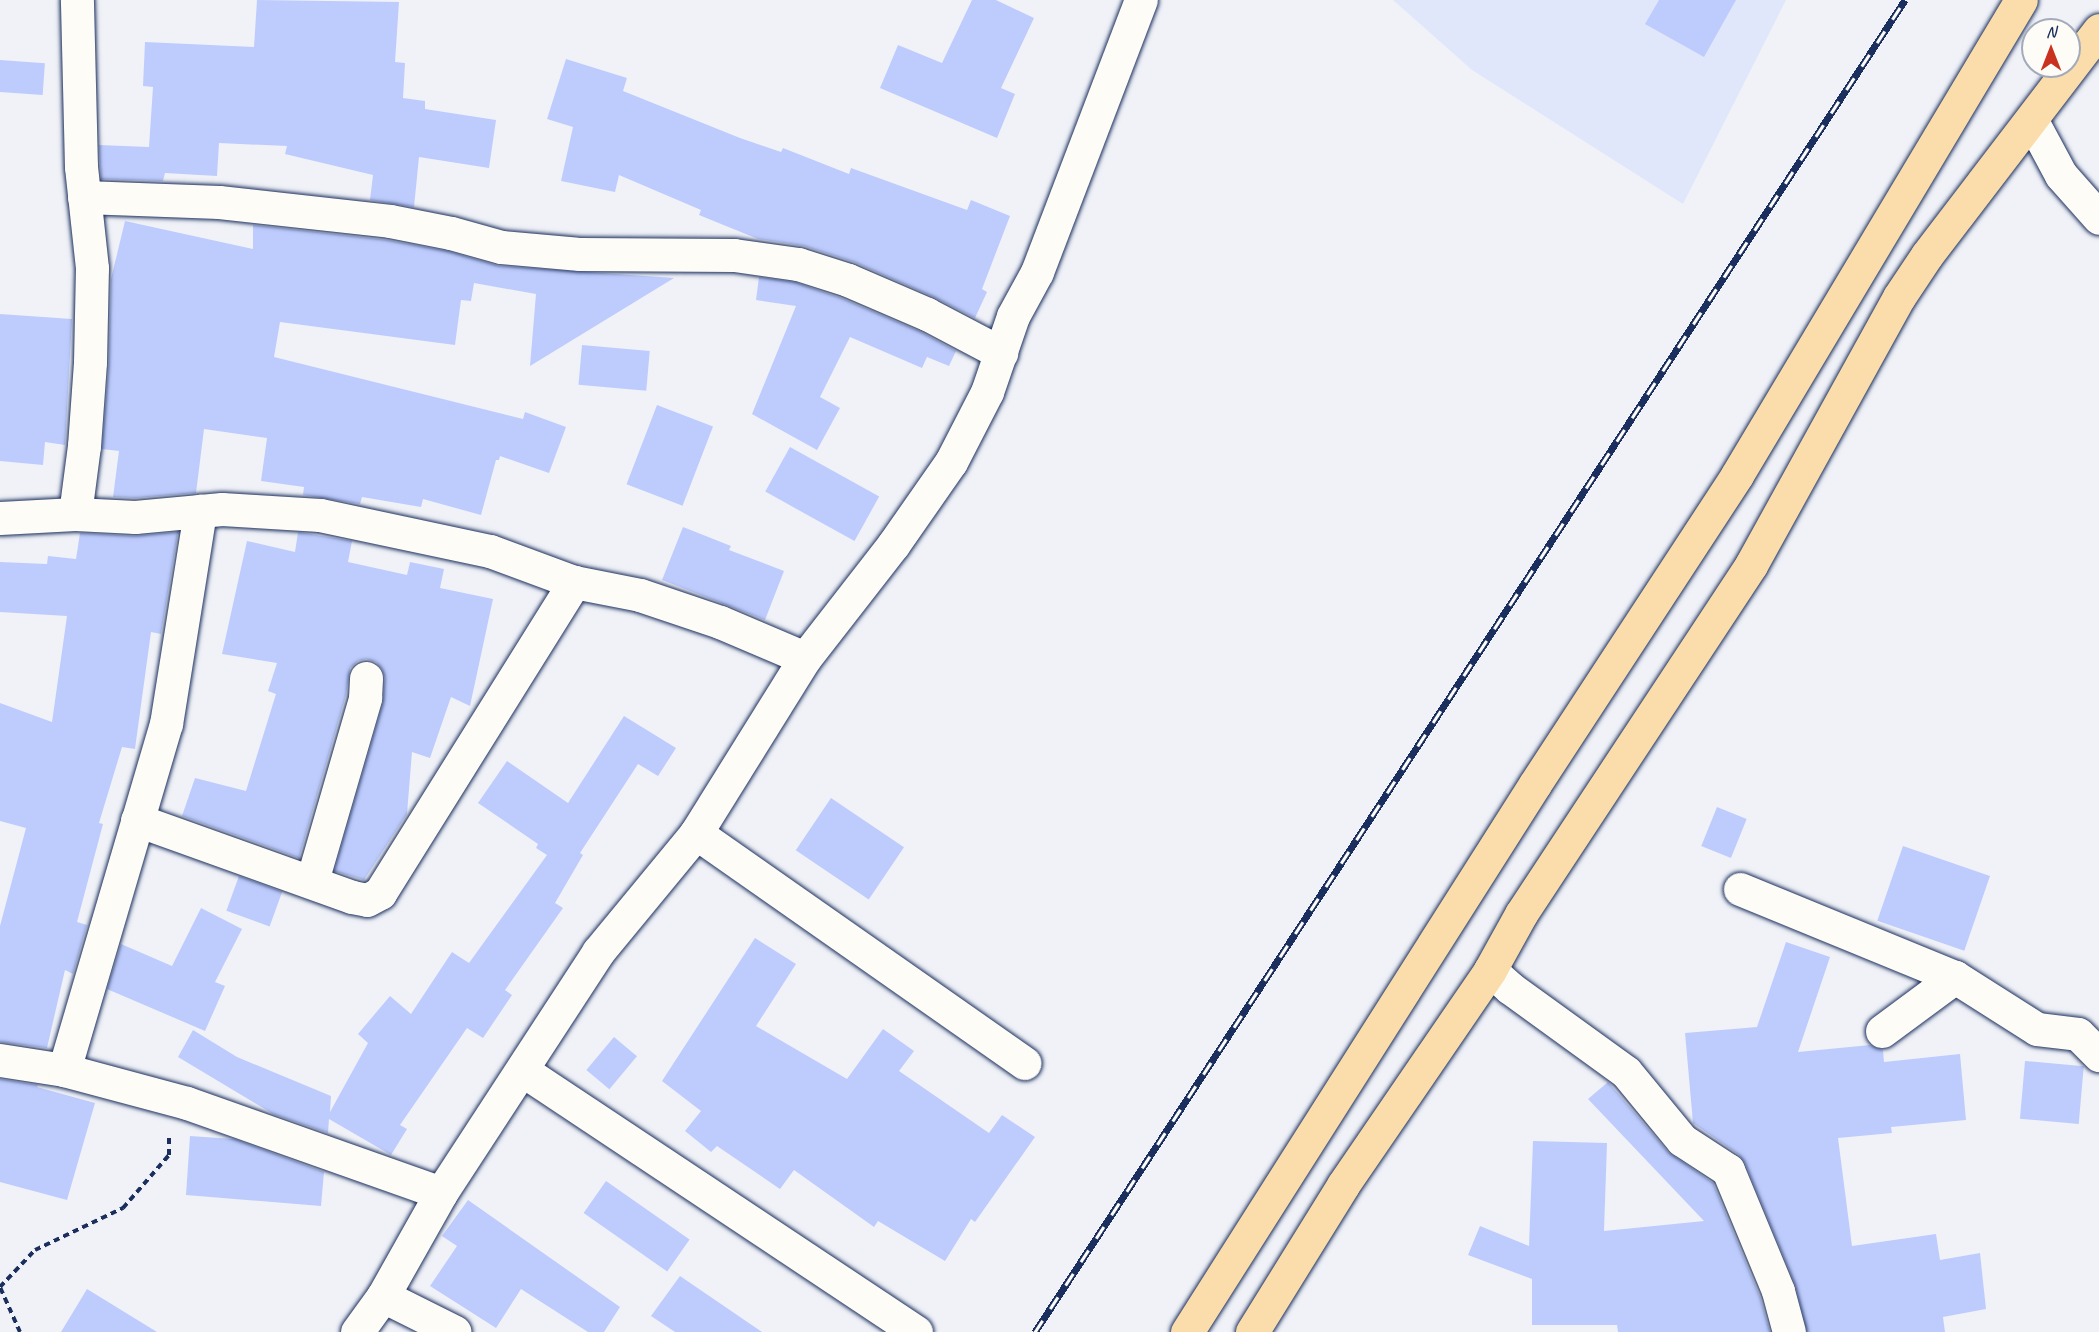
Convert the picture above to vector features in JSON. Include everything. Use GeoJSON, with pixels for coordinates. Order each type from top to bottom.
{"type":"FeatureCollection","features":[{"type":"Feature","properties":{"kind":"main road"},"geometry":{"type":"LineString","coordinates":[[1187,1332],[1535,784],[1737,475],[2021,0]]}},
{"type":"Feature","properties":{"kind":"main road"},"geometry":{"type":"LineString","coordinates":[[1252,1332],[1343,1185],[1491,970],[1521,914],[1751,565],[1899,297],[1927,255],[2032,121],[2099,30]]}},
{"type":"Feature","properties":{"kind":"street"},"geometry":{"type":"LineString","coordinates":[[75,514],[84,446],[90,362],[92,268],[84,197],[77,0]]}},
{"type":"Feature","properties":{"kind":"street"},"geometry":{"type":"LineString","coordinates":[[357,1332],[383,1296],[441,1193],[598,952],[696,833],[805,658],[893,545],[951,462],[987,392],[1013,316],[1037,272],[1141,0]]}},
{"type":"Feature","properties":{"kind":"street"},"geometry":{"type":"LineString","coordinates":[[2032,121],[2061,176],[2099,218]]}},
{"type":"Feature","properties":{"kind":"street"},"geometry":{"type":"LineString","coordinates":[[84,197],[219,202],[390,221],[451,232],[501,247],[580,254],[734,255],[798,264],[848,280],[917,310],[1000,353]]}},
{"type":"Feature","properties":{"kind":"street"},"geometry":{"type":"LineString","coordinates":[[0,518],[75,514],[135,517],[222,509],[320,515],[355,521],[490,551],[574,582],[640,595],[720,622],[805,658]]}},
{"type":"Feature","properties":{"kind":"street"},"geometry":{"type":"LineString","coordinates":[[63,1070],[166,724],[200,511]]}},
{"type":"Feature","properties":{"kind":"street"},"geometry":{"type":"LineString","coordinates":[[137,820],[367,900],[380,893],[574,582]]}},
{"type":"Feature","properties":{"kind":"street"},"geometry":{"type":"LineString","coordinates":[[312,882],[365,698],[366,678]]}},
{"type":"Feature","properties":{"kind":"street"},"geometry":{"type":"LineString","coordinates":[[696,833],[1025,1063]]}},
{"type":"Feature","properties":{"kind":"street"},"geometry":{"type":"LineString","coordinates":[[1740,889],[1955,977],[2037,1029],[2078,1034],[2099,1055]]}},
{"type":"Feature","properties":{"kind":"street"},"geometry":{"type":"LineString","coordinates":[[1491,970],[1510,988],[1626,1072],[1682,1140],[1728,1170],[1778,1291],[1789,1332]]}},
{"type":"Feature","properties":{"kind":"street"},"geometry":{"type":"LineString","coordinates":[[1882,1031],[1955,977]]}},
{"type":"Feature","properties":{"kind":"street"},"geometry":{"type":"LineString","coordinates":[[0,1060],[63,1070],[170,1098],[256,1126],[441,1193]]}},
{"type":"Feature","properties":{"kind":"street"},"geometry":{"type":"LineString","coordinates":[[522,1070],[916,1332]]}},
{"type":"Feature","properties":{"kind":"street"},"geometry":{"type":"LineString","coordinates":[[383,1296],[455,1332]]}},
{"type":"Feature","properties":{"kind":"path"},"geometry":{"type":"LineString","coordinates":[[20,1332],[0,1287],[35,1250],[123,1208],[170,1155],[170,1098]]}},
{"type":"Feature","properties":{"kind":"shaded area"},"geometry":{"type":"Polygon","coordinates":[[[1393,0],[1786,0],[1683,204],[1472,70],[1393,0]]]}},
{"type":"Feature","properties":{"kind":"building"},"geometry":{"type":"Polygon","coordinates":[[[257,0],[399,2],[395,62],[405,63],[403,98],[425,101],[425,109],[496,120],[489,168],[419,157],[414,207],[370,200],[373,175],[285,154],[287,146],[219,143],[217,176],[165,173],[163,181],[101,179],[99,145],[149,147],[153,87],[143,86],[145,42],[254,47],[257,0]]]}},
{"type":"Feature","properties":{"kind":"building"},"geometry":{"type":"Polygon","coordinates":[[[972,0],[996,0],[1034,18],[1001,88],[1015,94],[997,138],[880,88],[898,45],[942,63],[972,0]]]}},
{"type":"Feature","properties":{"kind":"building"},"geometry":{"type":"Polygon","coordinates":[[[1659,0],[1736,0],[1704,57],[1645,24],[1659,0]]]}},
{"type":"Feature","properties":{"kind":"building"},"geometry":{"type":"Polygon","coordinates":[[[566,59],[627,78],[623,91],[740,138],[781,152],[783,148],[849,174],[851,168],[967,210],[971,200],[1010,216],[982,289],[987,292],[975,318],[934,297],[854,262],[804,246],[758,239],[699,215],[701,210],[619,175],[615,192],[561,181],[573,127],[547,119],[566,59]]]}},
{"type":"Feature","properties":{"kind":"building"},"geometry":{"type":"Polygon","coordinates":[[[0,60],[45,63],[43,95],[0,92],[0,60]]]}},
{"type":"Feature","properties":{"kind":"building"},"geometry":{"type":"Polygon","coordinates":[[[125,221],[253,249],[253,225],[387,240],[447,251],[499,266],[674,278],[530,366],[536,294],[474,283],[471,301],[461,300],[455,345],[280,322],[274,357],[523,419],[525,412],[566,427],[549,473],[500,456],[499,460],[496,460],[481,515],[423,499],[421,507],[362,497],[360,504],[303,495],[304,487],[261,481],[267,438],[204,429],[196,493],[135,498],[113,497],[119,451],[102,449],[109,362],[111,279],[125,221]]]}},
{"type":"Feature","properties":{"kind":"building"},"geometry":{"type":"Polygon","coordinates":[[[759,277],[794,282],[841,298],[919,331],[956,351],[949,366],[927,357],[922,368],[850,337],[820,397],[840,408],[817,450],[752,414],[796,306],[756,300],[759,277]]]}},
{"type":"Feature","properties":{"kind":"building"},"geometry":{"type":"Polygon","coordinates":[[[0,314],[72,319],[65,445],[45,442],[43,465],[0,461],[0,314]]]}},
{"type":"Feature","properties":{"kind":"building"},"geometry":{"type":"Polygon","coordinates":[[[582,345],[650,351],[646,391],[579,385],[582,345]]]}},
{"type":"Feature","properties":{"kind":"building"},"geometry":{"type":"Polygon","coordinates":[[[657,405],[713,427],[683,506],[627,484],[657,405]]]}},
{"type":"Feature","properties":{"kind":"building"},"geometry":{"type":"Polygon","coordinates":[[[790,447],[879,496],[854,541],[765,492],[790,447]]]}},
{"type":"Feature","properties":{"kind":"building"},"geometry":{"type":"Polygon","coordinates":[[[683,527],[731,546],[729,550],[784,571],[765,620],[662,580],[683,527]]]}},
{"type":"Feature","properties":{"kind":"building"},"geometry":{"type":"Polygon","coordinates":[[[178,532],[161,634],[151,632],[135,749],[122,747],[99,823],[103,824],[77,922],[87,925],[73,974],[65,970],[47,1048],[0,1042],[0,926],[26,828],[0,821],[0,703],[52,722],[67,616],[0,612],[0,562],[47,564],[48,556],[76,559],[80,533],[134,536],[178,532]]]}},
{"type":"Feature","properties":{"kind":"building"},"geometry":{"type":"Polygon","coordinates":[[[298,532],[352,541],[348,562],[407,575],[410,562],[444,569],[440,588],[493,599],[470,706],[451,697],[430,758],[412,752],[407,814],[364,880],[334,871],[383,703],[385,678],[376,662],[366,659],[358,661],[350,668],[346,695],[299,858],[182,816],[195,778],[246,791],[276,694],[268,691],[277,663],[222,654],[247,541],[295,552],[298,532]]]}},
{"type":"Feature","properties":{"kind":"building"},"geometry":{"type":"Polygon","coordinates":[[[624,716],[676,748],[658,776],[638,764],[580,853],[583,855],[555,903],[563,908],[505,990],[512,995],[483,1038],[467,1028],[400,1125],[407,1129],[391,1155],[329,1119],[328,1133],[273,1114],[178,1057],[193,1030],[237,1057],[331,1096],[330,1112],[368,1043],[358,1034],[390,996],[411,1014],[452,952],[469,963],[547,855],[536,848],[538,844],[478,803],[507,761],[568,803],[624,716]]]}},
{"type":"Feature","properties":{"kind":"building"},"geometry":{"type":"Polygon","coordinates":[[[831,798],[904,847],[869,899],[796,850],[831,798]]]}},
{"type":"Feature","properties":{"kind":"building"},"geometry":{"type":"Polygon","coordinates":[[[1717,807],[1747,819],[1731,858],[1701,846],[1717,807]]]}},
{"type":"Feature","properties":{"kind":"building"},"geometry":{"type":"Polygon","coordinates":[[[1903,846],[1990,876],[1964,951],[1877,921],[1903,846]]]}},
{"type":"Feature","properties":{"kind":"building"},"geometry":{"type":"Polygon","coordinates":[[[239,876],[282,892],[270,927],[226,911],[239,876]]]}},
{"type":"Feature","properties":{"kind":"building"},"geometry":{"type":"Polygon","coordinates":[[[201,908],[242,929],[215,982],[225,986],[205,1031],[107,989],[121,944],[172,966],[201,908]]]}},
{"type":"Feature","properties":{"kind":"building"},"geometry":{"type":"Polygon","coordinates":[[[755,938],[796,964],[756,1026],[847,1079],[883,1029],[914,1051],[899,1071],[989,1133],[1002,1115],[1035,1137],[975,1222],[971,1219],[945,1261],[878,1221],[874,1227],[794,1170],[780,1189],[717,1146],[711,1152],[685,1131],[701,1111],[662,1081],[755,938]]]}},
{"type":"Feature","properties":{"kind":"building"},"geometry":{"type":"Polygon","coordinates":[[[1786,942],[1830,957],[1798,1052],[1870,1045],[1883,1050],[1884,1062],[1960,1054],[1966,1120],[1891,1127],[1892,1133],[1838,1138],[1852,1246],[1936,1234],[1940,1260],[1980,1253],[1986,1309],[1943,1317],[1945,1332],[1807,1332],[1795,1284],[1745,1163],[1738,1154],[1693,1123],[1685,1033],[1757,1027],[1786,942]]]}},
{"type":"Feature","properties":{"kind":"building"},"geometry":{"type":"Polygon","coordinates":[[[614,1037],[637,1056],[609,1089],[586,1070],[614,1037]]]}},
{"type":"Feature","properties":{"kind":"building"},"geometry":{"type":"Polygon","coordinates":[[[2025,1061],[2084,1066],[2079,1124],[2020,1119],[2025,1061]]]}},
{"type":"Feature","properties":{"kind":"building"},"geometry":{"type":"Polygon","coordinates":[[[0,1079],[38,1085],[37,1087],[95,1103],[67,1200],[0,1182],[0,1079]]]}},
{"type":"Feature","properties":{"kind":"building"},"geometry":{"type":"Polygon","coordinates":[[[1608,1082],[1668,1152],[1713,1183],[1760,1297],[1770,1332],[1618,1332],[1617,1325],[1532,1325],[1532,1279],[1468,1255],[1480,1226],[1529,1246],[1533,1141],[1607,1143],[1604,1231],[1704,1221],[1588,1099],[1608,1082]]]}},
{"type":"Feature","properties":{"kind":"building"},"geometry":{"type":"Polygon","coordinates":[[[190,1136],[234,1139],[324,1172],[321,1206],[186,1195],[190,1136]]]}},
{"type":"Feature","properties":{"kind":"building"},"geometry":{"type":"Polygon","coordinates":[[[606,1181],[690,1240],[667,1271],[584,1213],[606,1181]]]}},
{"type":"Feature","properties":{"kind":"building"},"geometry":{"type":"Polygon","coordinates":[[[468,1200],[620,1307],[604,1332],[588,1332],[521,1289],[496,1328],[430,1286],[457,1246],[442,1236],[468,1200]]]}},
{"type":"Feature","properties":{"kind":"building"},"geometry":{"type":"Polygon","coordinates":[[[680,1276],[762,1332],[675,1332],[651,1316],[680,1276]]]}},
{"type":"Feature","properties":{"kind":"building"},"geometry":{"type":"Polygon","coordinates":[[[87,1289],[157,1332],[61,1332],[87,1289]]]}},
{"type":"Feature","properties":{"kind":"railway"},"geometry":{"type":"LineString","coordinates":[[1035,1332],[1905,0]]}}]}
